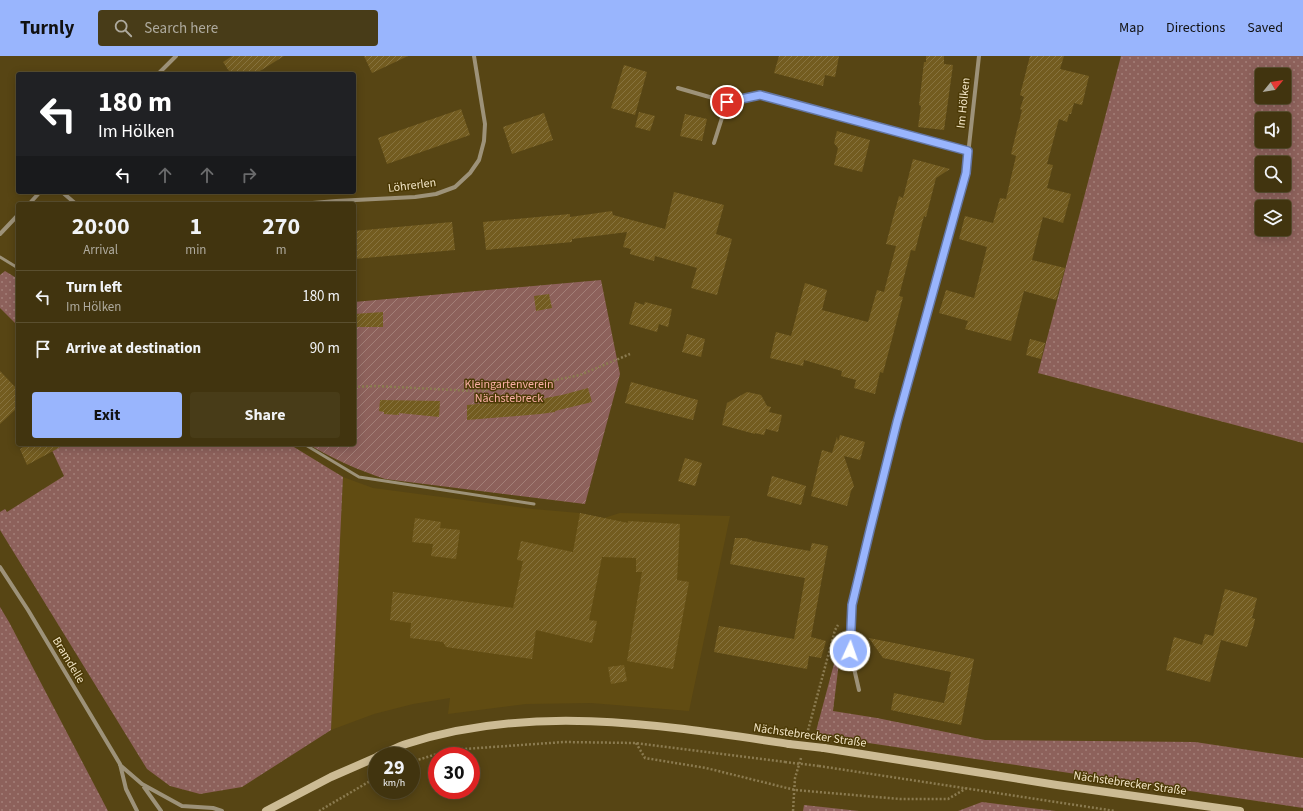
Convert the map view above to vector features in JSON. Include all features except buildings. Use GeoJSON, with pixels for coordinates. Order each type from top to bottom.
{"type":"FeatureCollection","features":[{"type":"Feature","properties":{"kind":"main road","name":"Nächstebrecker Straße"},"geometry":{"type":"LineString","coordinates":[[398,747],[456,730],[495,724],[545,720],[622,723],[703,731],[824,748],[1057,785],[1240,811]]}},
{"type":"Feature","properties":{"kind":"main road","name":"Nächstebrecker Straße"},"geometry":{"type":"LineString","coordinates":[[266,811],[331,777],[368,760]]}},
{"type":"Feature","properties":{"kind":"street"},"geometry":{"type":"LineString","coordinates":[[160,72],[176,56]]}},
{"type":"Feature","properties":{"kind":"street","name":"Löhrerlen"},"geometry":{"type":"LineString","coordinates":[[324,202],[415,197],[436,194],[455,187],[470,173],[479,160],[484,141],[485,124],[474,56]]}},
{"type":"Feature","properties":{"kind":"street","name":"Im Hölken"},"geometry":{"type":"LineString","coordinates":[[858,690],[850,651],[852,605],[897,422],[966,173],[979,56]]}},
{"type":"Feature","properties":{"kind":"street"},"geometry":{"type":"LineString","coordinates":[[678,88],[727,102],[760,95],[968,151]]}},
{"type":"Feature","properties":{"kind":"street"},"geometry":{"type":"LineString","coordinates":[[714,143],[727,102]]}},
{"type":"Feature","properties":{"kind":"street"},"geometry":{"type":"LineString","coordinates":[[31,202],[38,194]]}},
{"type":"Feature","properties":{"kind":"street"},"geometry":{"type":"LineString","coordinates":[[64,194],[74,202]]}},
{"type":"Feature","properties":{"kind":"street"},"geometry":{"type":"LineString","coordinates":[[0,234],[16,217]]}},
{"type":"Feature","properties":{"kind":"street","name":"Bramdelle"},"geometry":{"type":"LineString","coordinates":[[0,567],[28,610],[120,764],[142,784],[161,811]]}},
{"type":"Feature","properties":{"kind":"street","name":"Bramdelle"},"geometry":{"type":"LineString","coordinates":[[120,764],[126,789],[137,811]]}},
{"type":"Feature","properties":{"kind":"street","name":"Bramdelle"},"geometry":{"type":"LineString","coordinates":[[142,784],[182,806],[213,808],[222,811]]}},
{"type":"Feature","properties":{"kind":"lane"},"geometry":{"type":"LineString","coordinates":[[0,257],[16,267]]}},
{"type":"Feature","properties":{"kind":"lane"},"geometry":{"type":"LineString","coordinates":[[307,446],[359,478],[534,504]]}},
{"type":"Feature","properties":{"kind":"path"},"geometry":{"type":"LineString","coordinates":[[356,387],[375,386],[476,391],[521,387],[580,374],[630,354]]}},
{"type":"Feature","properties":{"kind":"path"},"geometry":{"type":"LineString","coordinates":[[808,731],[835,630],[852,605]]}},
{"type":"Feature","properties":{"kind":"path"},"geometry":{"type":"LineString","coordinates":[[420,759],[450,750],[564,742],[635,743],[819,766],[1116,811]]}},
{"type":"Feature","properties":{"kind":"path"},"geometry":{"type":"LineString","coordinates":[[635,743],[645,758],[706,768],[795,790],[900,798],[948,799],[967,788]]}},
{"type":"Feature","properties":{"kind":"path"},"geometry":{"type":"LineString","coordinates":[[794,811],[795,778],[798,769]]}},
{"type":"Feature","properties":{"kind":"path"},"geometry":{"type":"LineString","coordinates":[[319,811],[368,782]]}},
{"type":"Feature","properties":{"kind":"shaded area"},"geometry":{"type":"Polygon","coordinates":[[[343,477],[373,488],[533,509],[579,513],[604,518],[620,513],[730,516],[689,711],[591,703],[526,704],[448,714],[450,698],[413,704],[374,714],[331,730],[343,477]]]}},
{"type":"Feature","properties":{"kind":"green space"},"geometry":{"type":"Polygon","coordinates":[[[1121,56],[1303,56],[1303,443],[1038,373],[1121,56]]]}},
{"type":"Feature","properties":{"kind":"green space"},"geometry":{"type":"Polygon","coordinates":[[[5,271],[16,278],[16,324],[0,308],[0,275],[5,271]]]}},
{"type":"Feature","properties":{"kind":"green space","name":"Kleingartenverein Nächstebreck"},"geometry":{"type":"Polygon","coordinates":[[[601,280],[620,374],[585,504],[385,479],[346,464],[311,446],[356,446],[356,302],[601,280]]]}},
{"type":"Feature","properties":{"kind":"green space"},"geometry":{"type":"Polygon","coordinates":[[[50,446],[292,446],[343,477],[331,730],[242,787],[200,794],[170,786],[147,769],[0,530],[0,512],[5,509],[7,512],[64,476],[50,446]]]}},
{"type":"Feature","properties":{"kind":"green space"},"geometry":{"type":"Polygon","coordinates":[[[0,607],[9,622],[108,811],[0,811],[0,607]]]}},
{"type":"Feature","properties":{"kind":"green space"},"geometry":{"type":"Polygon","coordinates":[[[839,645],[841,646],[833,711],[877,718],[985,740],[1195,742],[1303,758],[1303,808],[815,735],[839,645]]]}},
{"type":"Feature","properties":{"kind":"green space"},"geometry":{"type":"Polygon","coordinates":[[[982,802],[1056,811],[958,811],[982,802]]]}},
{"type":"Feature","properties":{"kind":"green space"},"geometry":{"type":"Polygon","coordinates":[[[804,805],[859,811],[803,811],[804,805]]]}},
{"type":"Feature","properties":{"kind":"route"},"geometry":{"type":"LineString","coordinates":[[727,102],[760,95],[968,151],[966,173],[897,422],[852,605],[850,651]]}}]}
